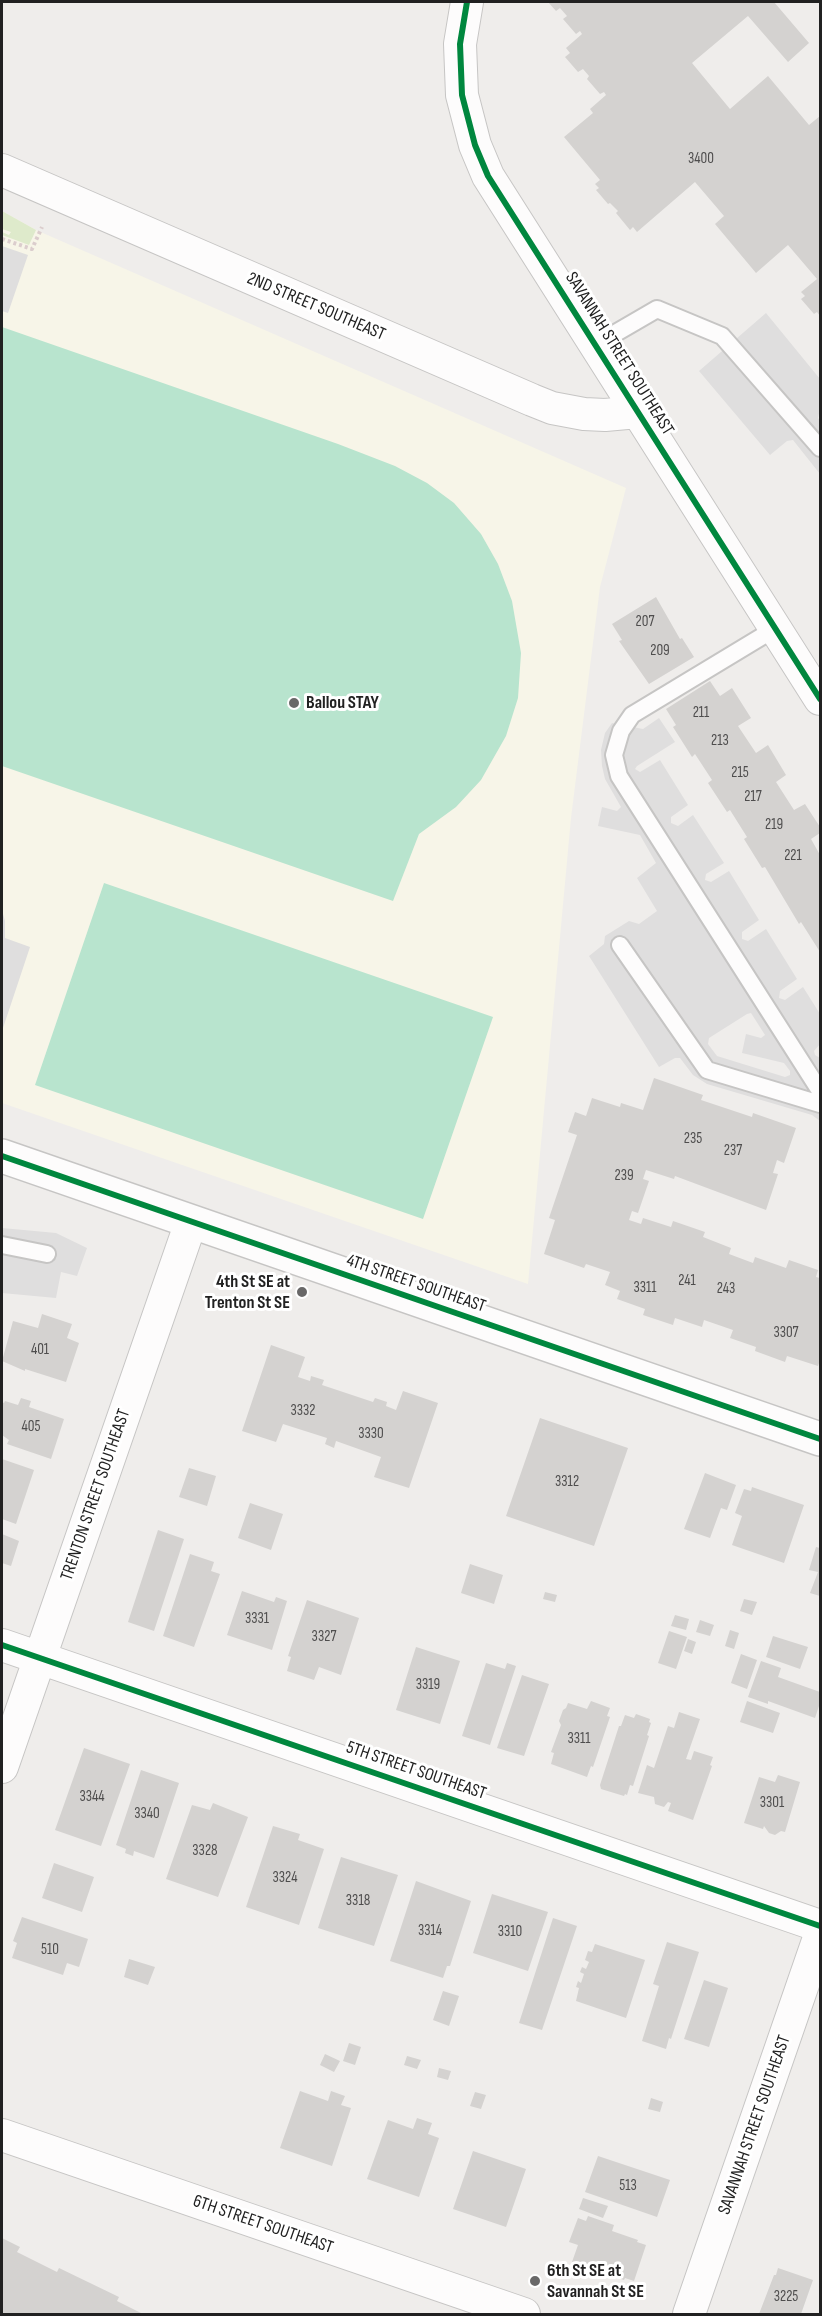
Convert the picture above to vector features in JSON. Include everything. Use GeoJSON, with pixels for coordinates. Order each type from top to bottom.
{"type":"FeatureCollection","features":[{"type":"Feature","properties":{"kind":"street","name":"SAVANNAH STREET SOUTHEAST"},"geometry":{"type":"LineString","coordinates":[[467,2],[460,44],[460,78],[465,112],[488,176],[820,699]]}},
{"type":"Feature","properties":{"kind":"street","name":"2ND STREET SOUTHEAST"},"geometry":{"type":"LineString","coordinates":[[2,170],[552,408],[605,415],[638,412]]}},
{"type":"Feature","properties":{"kind":"street","name":"4TH STREET SOUTHEAST"},"geometry":{"type":"LineString","coordinates":[[2,1156],[820,1439]]}},
{"type":"Feature","properties":{"kind":"street","name":"TRENTON STREET SOUTHEAST"},"geometry":{"type":"LineString","coordinates":[[2,1767],[191,1222]]}},
{"type":"Feature","properties":{"kind":"street","name":"5TH STREET SOUTHEAST"},"geometry":{"type":"LineString","coordinates":[[2,1645],[820,1926]]}},
{"type":"Feature","properties":{"kind":"street","name":"SAVANNAH STREET SOUTHEAST"},"geometry":{"type":"LineString","coordinates":[[689,2314],[820,1935]]}},
{"type":"Feature","properties":{"kind":"street","name":"6TH STREET SOUTHEAST"},"geometry":{"type":"LineString","coordinates":[[2,2135],[524,2314]]}},
{"type":"Feature","properties":{"kind":"lane"},"geometry":{"type":"LineString","coordinates":[[595,345],[657,309],[722,336],[820,448]]}},
{"type":"Feature","properties":{"kind":"lane"},"geometry":{"type":"LineString","coordinates":[[776,628],[632,715],[621,731],[614,755],[619,776],[820,1091]]}},
{"type":"Feature","properties":{"kind":"lane"},"geometry":{"type":"LineString","coordinates":[[620,945],[706,1070],[820,1104]]}},
{"type":"Feature","properties":{"kind":"lane"},"geometry":{"type":"LineString","coordinates":[[2,1245],[47,1254]]}},
{"type":"Feature","properties":{"kind":"path"},"geometry":{"type":"LineString","coordinates":[[2,239],[32,249],[42,227]]}},
{"type":"Feature","properties":{"kind":"shaded area","name":"Ballou STAY"},"geometry":{"type":"Polygon","coordinates":[[[2,211],[36,230],[626,488],[600,587],[571,818],[528,1284],[2,1103],[2,211]]]}},
{"type":"Feature","properties":{"kind":"shaded area"},"geometry":{"type":"Polygon","coordinates":[[[2,246],[28,255],[8,313],[2,311],[2,246]]]}},
{"type":"Feature","properties":{"kind":"shaded area"},"geometry":{"type":"Polygon","coordinates":[[[766,313],[820,379],[818,418],[820,421],[820,474],[793,440],[787,441],[770,455],[699,371],[766,313]]]}},
{"type":"Feature","properties":{"kind":"shaded area"},"geometry":{"type":"Polygon","coordinates":[[[659,718],[675,742],[635,769],[640,772],[660,760],[688,805],[671,817],[671,823],[678,826],[693,815],[724,863],[706,874],[705,880],[711,882],[729,871],[759,920],[742,932],[742,939],[748,941],[766,929],[797,979],[780,991],[779,998],[785,1000],[803,987],[820,1014],[820,1044],[814,1051],[815,1055],[820,1058],[820,1121],[812,1115],[707,1084],[693,1075],[680,1058],[675,1058],[659,1067],[589,956],[604,944],[605,936],[629,921],[639,924],[657,911],[637,878],[656,863],[640,835],[598,826],[602,807],[617,811],[621,807],[605,779],[602,766],[601,750],[605,733],[612,723],[643,729],[659,718]],[[751,1013],[709,1038],[708,1044],[717,1056],[785,1077],[790,1075],[784,1063],[742,1053],[746,1034],[761,1038],[765,1035],[751,1013]]]}},
{"type":"Feature","properties":{"kind":"shaded area"},"geometry":{"type":"Polygon","coordinates":[[[2,910],[5,921],[5,938],[30,947],[2,1031],[2,910]]]}},
{"type":"Feature","properties":{"kind":"shaded area"},"geometry":{"type":"Polygon","coordinates":[[[2,1228],[56,1233],[87,1248],[77,1276],[61,1272],[56,1298],[2,1293],[2,1228]]]}},
{"type":"Feature","properties":{"kind":"green space"},"geometry":{"type":"Polygon","coordinates":[[[2,211],[36,230],[29,245],[2,235],[2,232],[9,235],[11,232],[2,229],[2,211]]]}},
{"type":"Feature","properties":{"kind":"green space"},"geometry":{"type":"Polygon","coordinates":[[[2,327],[395,466],[427,483],[454,503],[481,534],[498,564],[512,601],[521,653],[518,698],[506,736],[481,780],[456,807],[419,834],[393,901],[2,766],[2,327]]]}},
{"type":"Feature","properties":{"kind":"green space"},"geometry":{"type":"Polygon","coordinates":[[[104,883],[493,1017],[423,1219],[35,1085],[104,883]]]}},
{"type":"Feature","properties":{"kind":"building"},"geometry":{"type":"Polygon","coordinates":[[[548,2],[774,2],[809,43],[788,62],[748,16],[692,63],[730,109],[768,76],[809,125],[820,116],[820,316],[817,312],[814,314],[801,299],[805,296],[801,292],[817,279],[788,245],[756,273],[715,224],[724,216],[695,182],[637,232],[633,227],[630,230],[616,213],[618,211],[610,203],[608,204],[596,190],[599,188],[595,184],[600,180],[564,137],[593,113],[590,109],[606,95],[604,92],[600,94],[587,79],[589,76],[583,69],[578,72],[565,57],[570,53],[566,48],[582,34],[580,31],[576,34],[563,19],[567,16],[560,8],[556,11],[548,2]]]}},
{"type":"Feature","properties":{"kind":"building"},"geometry":{"type":"Polygon","coordinates":[[[656,597],[680,639],[682,638],[694,657],[649,684],[619,641],[622,640],[612,624],[656,597]]]}},
{"type":"Feature","properties":{"kind":"building"},"geometry":{"type":"Polygon","coordinates":[[[710,681],[720,696],[732,688],[751,718],[738,726],[756,753],[768,745],[786,775],[776,782],[794,810],[805,804],[820,827],[820,833],[811,839],[820,855],[820,952],[801,922],[799,924],[765,867],[762,868],[744,839],[747,837],[730,810],[727,812],[708,783],[712,780],[695,754],[692,757],[673,727],[676,725],[666,709],[710,681]]]}},
{"type":"Feature","properties":{"kind":"building"},"geometry":{"type":"Polygon","coordinates":[[[654,1078],[703,1095],[701,1100],[752,1117],[753,1113],[796,1128],[784,1163],[777,1160],[773,1173],[778,1174],[766,1210],[675,1176],[674,1179],[646,1170],[643,1179],[649,1181],[638,1213],[632,1211],[629,1220],[641,1224],[643,1218],[671,1227],[673,1221],[705,1232],[703,1237],[731,1248],[729,1254],[753,1263],[755,1257],[786,1268],[789,1260],[818,1270],[816,1277],[820,1278],[820,1360],[818,1366],[787,1356],[785,1362],[755,1351],[756,1347],[730,1338],[733,1330],[704,1320],[702,1327],[675,1318],[673,1325],[643,1315],[645,1309],[617,1299],[620,1291],[605,1285],[610,1272],[586,1264],[584,1268],[544,1254],[555,1220],[549,1218],[577,1135],[568,1132],[575,1112],[586,1116],[592,1098],[620,1107],[621,1103],[643,1110],[654,1078]]]}},
{"type":"Feature","properties":{"kind":"building"},"geometry":{"type":"Polygon","coordinates":[[[42,1314],[72,1324],[67,1338],[79,1343],[66,1382],[25,1369],[25,1371],[2,1361],[13,1321],[38,1328],[42,1314]]]}},
{"type":"Feature","properties":{"kind":"building"},"geometry":{"type":"Polygon","coordinates":[[[271,1345],[305,1357],[298,1377],[310,1381],[311,1376],[324,1380],[322,1385],[373,1402],[375,1398],[387,1402],[386,1406],[396,1410],[403,1391],[438,1403],[409,1488],[374,1477],[381,1457],[336,1441],[334,1448],[325,1444],[327,1438],[283,1424],[276,1442],[242,1431],[271,1345]]]}},
{"type":"Feature","properties":{"kind":"building"},"geometry":{"type":"Polygon","coordinates":[[[21,1398],[31,1401],[29,1407],[64,1419],[51,1459],[7,1444],[9,1440],[2,1435],[2,1402],[18,1405],[21,1398]]]}},
{"type":"Feature","properties":{"kind":"building"},"geometry":{"type":"Polygon","coordinates":[[[540,1418],[628,1448],[594,1546],[506,1516],[540,1418]]]}},
{"type":"Feature","properties":{"kind":"building"},"geometry":{"type":"Polygon","coordinates":[[[2,1459],[34,1470],[16,1524],[2,1519],[2,1459]]]}},
{"type":"Feature","properties":{"kind":"building"},"geometry":{"type":"Polygon","coordinates":[[[189,1468],[216,1476],[207,1506],[179,1497],[189,1468]]]}},
{"type":"Feature","properties":{"kind":"building"},"geometry":{"type":"Polygon","coordinates":[[[705,1473],[736,1485],[727,1510],[721,1508],[710,1538],[684,1529],[705,1473]]]}},
{"type":"Feature","properties":{"kind":"building"},"geometry":{"type":"Polygon","coordinates":[[[752,1487],[804,1505],[784,1563],[732,1545],[742,1516],[735,1513],[744,1489],[751,1491],[752,1487]]]}},
{"type":"Feature","properties":{"kind":"building"},"geometry":{"type":"Polygon","coordinates":[[[250,1503],[283,1514],[271,1550],[238,1538],[250,1503]]]}},
{"type":"Feature","properties":{"kind":"building"},"geometry":{"type":"Polygon","coordinates":[[[158,1530],[184,1539],[154,1631],[128,1622],[158,1530]]]}},
{"type":"Feature","properties":{"kind":"building"},"geometry":{"type":"Polygon","coordinates":[[[2,1534],[19,1541],[11,1566],[2,1563],[2,1534]]]}},
{"type":"Feature","properties":{"kind":"building"},"geometry":{"type":"Polygon","coordinates":[[[816,1547],[820,1548],[820,1596],[810,1593],[818,1572],[809,1570],[816,1547]]]}},
{"type":"Feature","properties":{"kind":"building"},"geometry":{"type":"Polygon","coordinates":[[[190,1554],[214,1562],[211,1571],[220,1574],[194,1647],[163,1636],[190,1554]]]}},
{"type":"Feature","properties":{"kind":"building"},"geometry":{"type":"Polygon","coordinates":[[[470,1564],[503,1575],[494,1604],[461,1593],[470,1564]]]}},
{"type":"Feature","properties":{"kind":"building"},"geometry":{"type":"Polygon","coordinates":[[[242,1591],[274,1602],[276,1597],[287,1601],[272,1650],[227,1635],[242,1591]]]}},
{"type":"Feature","properties":{"kind":"building"},"geometry":{"type":"Polygon","coordinates":[[[545,1592],[557,1595],[555,1602],[543,1599],[545,1592]]]}},
{"type":"Feature","properties":{"kind":"building"},"geometry":{"type":"Polygon","coordinates":[[[744,1599],[757,1602],[752,1615],[740,1611],[744,1599]]]}},
{"type":"Feature","properties":{"kind":"building"},"geometry":{"type":"Polygon","coordinates":[[[307,1600],[359,1618],[341,1675],[319,1667],[314,1680],[287,1671],[291,1657],[288,1656],[307,1600]]]}},
{"type":"Feature","properties":{"kind":"building"},"geometry":{"type":"Polygon","coordinates":[[[675,1615],[689,1619],[686,1630],[671,1626],[675,1615]]]}},
{"type":"Feature","properties":{"kind":"building"},"geometry":{"type":"Polygon","coordinates":[[[700,1620],[714,1625],[710,1636],[696,1632],[700,1620]]]}},
{"type":"Feature","properties":{"kind":"building"},"geometry":{"type":"Polygon","coordinates":[[[730,1630],[739,1633],[734,1649],[725,1646],[730,1630]]]}},
{"type":"Feature","properties":{"kind":"building"},"geometry":{"type":"Polygon","coordinates":[[[669,1631],[687,1637],[676,1669],[658,1663],[669,1631]]]}},
{"type":"Feature","properties":{"kind":"building"},"geometry":{"type":"Polygon","coordinates":[[[773,1636],[808,1647],[800,1669],[766,1657],[773,1636]]]}},
{"type":"Feature","properties":{"kind":"building"},"geometry":{"type":"Polygon","coordinates":[[[688,1639],[696,1642],[692,1654],[684,1651],[688,1639]]]}},
{"type":"Feature","properties":{"kind":"building"},"geometry":{"type":"Polygon","coordinates":[[[416,1647],[460,1661],[440,1724],[396,1710],[416,1647]]]}},
{"type":"Feature","properties":{"kind":"building"},"geometry":{"type":"Polygon","coordinates":[[[741,1654],[757,1660],[747,1689],[731,1683],[741,1654]]]}},
{"type":"Feature","properties":{"kind":"building"},"geometry":{"type":"Polygon","coordinates":[[[761,1661],[781,1668],[778,1677],[820,1692],[820,1703],[815,1718],[768,1701],[768,1704],[748,1697],[761,1661]]]}},
{"type":"Feature","properties":{"kind":"building"},"geometry":{"type":"Polygon","coordinates":[[[486,1663],[505,1669],[507,1663],[516,1666],[490,1745],[462,1736],[486,1663]]]}},
{"type":"Feature","properties":{"kind":"building"},"geometry":{"type":"Polygon","coordinates":[[[522,1675],[549,1684],[524,1756],[497,1748],[522,1675]]]}},
{"type":"Feature","properties":{"kind":"building"},"geometry":{"type":"Polygon","coordinates":[[[591,1701],[610,1708],[607,1716],[610,1717],[593,1767],[591,1766],[587,1777],[551,1764],[554,1753],[551,1752],[561,1725],[559,1721],[568,1703],[587,1709],[591,1701]]]}},
{"type":"Feature","properties":{"kind":"building"},"geometry":{"type":"Polygon","coordinates":[[[747,1701],[780,1713],[773,1733],[740,1722],[747,1701]]]}},
{"type":"Feature","properties":{"kind":"building"},"geometry":{"type":"Polygon","coordinates":[[[679,1712],[700,1719],[686,1759],[691,1760],[694,1751],[713,1757],[693,1820],[668,1811],[671,1803],[668,1802],[664,1807],[655,1804],[654,1797],[638,1793],[647,1765],[654,1768],[668,1726],[674,1728],[679,1712]]]}},
{"type":"Feature","properties":{"kind":"building"},"geometry":{"type":"Polygon","coordinates":[[[636,1714],[650,1719],[651,1723],[633,1786],[630,1785],[627,1795],[624,1796],[601,1789],[600,1785],[619,1726],[625,1715],[634,1718],[636,1714]]]}},
{"type":"Feature","properties":{"kind":"building"},"geometry":{"type":"Polygon","coordinates":[[[84,1748],[130,1764],[101,1846],[55,1830],[84,1748]]]}},
{"type":"Feature","properties":{"kind":"building"},"geometry":{"type":"Polygon","coordinates":[[[141,1770],[179,1783],[154,1858],[134,1851],[133,1856],[125,1853],[126,1849],[116,1845],[141,1770]]]}},
{"type":"Feature","properties":{"kind":"building"},"geometry":{"type":"Polygon","coordinates":[[[778,1775],[800,1782],[785,1832],[781,1831],[775,1835],[769,1833],[764,1826],[763,1829],[744,1823],[759,1777],[775,1782],[778,1775]]]}},
{"type":"Feature","properties":{"kind":"building"},"geometry":{"type":"Polygon","coordinates":[[[213,1803],[248,1817],[218,1897],[166,1879],[192,1805],[210,1810],[213,1803]]]}},
{"type":"Feature","properties":{"kind":"building"},"geometry":{"type":"Polygon","coordinates":[[[273,1826],[300,1834],[298,1840],[324,1849],[299,1925],[246,1907],[273,1826]]]}},
{"type":"Feature","properties":{"kind":"building"},"geometry":{"type":"Polygon","coordinates":[[[341,1857],[398,1875],[374,1946],[318,1928],[341,1857]]]}},
{"type":"Feature","properties":{"kind":"building"},"geometry":{"type":"Polygon","coordinates":[[[54,1863],[94,1877],[82,1912],[42,1898],[54,1863]]]}},
{"type":"Feature","properties":{"kind":"building"},"geometry":{"type":"Polygon","coordinates":[[[416,1881],[471,1901],[450,1966],[447,1966],[443,1978],[390,1961],[416,1881]]]}},
{"type":"Feature","properties":{"kind":"building"},"geometry":{"type":"Polygon","coordinates":[[[492,1894],[548,1912],[528,1971],[473,1953],[492,1894]]]}},
{"type":"Feature","properties":{"kind":"building"},"geometry":{"type":"Polygon","coordinates":[[[22,1917],[88,1939],[79,1967],[67,1963],[63,1975],[12,1958],[17,1943],[13,1941],[22,1917]]]}},
{"type":"Feature","properties":{"kind":"building"},"geometry":{"type":"Polygon","coordinates":[[[553,1918],[577,1926],[542,2030],[519,2023],[553,1918]]]}},
{"type":"Feature","properties":{"kind":"building"},"geometry":{"type":"Polygon","coordinates":[[[667,1942],[699,1952],[666,2049],[642,2041],[659,1986],[653,1984],[667,1942]]]}},
{"type":"Feature","properties":{"kind":"building"},"geometry":{"type":"Polygon","coordinates":[[[595,1944],[645,1960],[626,2018],[576,2001],[579,1988],[576,1987],[578,1981],[581,1983],[584,1974],[580,1972],[582,1967],[586,1969],[589,1962],[585,1960],[588,1951],[592,1952],[595,1944]]]}},
{"type":"Feature","properties":{"kind":"building"},"geometry":{"type":"Polygon","coordinates":[[[129,1959],[155,1967],[148,1985],[124,1977],[129,1959]]]}},
{"type":"Feature","properties":{"kind":"building"},"geometry":{"type":"Polygon","coordinates":[[[704,1980],[728,1988],[709,2047],[684,2039],[704,1980]]]}},
{"type":"Feature","properties":{"kind":"building"},"geometry":{"type":"Polygon","coordinates":[[[443,1991],[459,1996],[449,2026],[433,2020],[443,1991]]]}},
{"type":"Feature","properties":{"kind":"building"},"geometry":{"type":"Polygon","coordinates":[[[349,2043],[361,2047],[355,2065],[343,2061],[349,2043]]]}},
{"type":"Feature","properties":{"kind":"building"},"geometry":{"type":"Polygon","coordinates":[[[325,2054],[340,2061],[334,2072],[320,2065],[325,2054]]]}},
{"type":"Feature","properties":{"kind":"building"},"geometry":{"type":"Polygon","coordinates":[[[407,2056],[421,2060],[417,2069],[404,2065],[407,2056]]]}},
{"type":"Feature","properties":{"kind":"building"},"geometry":{"type":"Polygon","coordinates":[[[439,2068],[451,2071],[448,2080],[437,2077],[439,2068]]]}},
{"type":"Feature","properties":{"kind":"building"},"geometry":{"type":"Polygon","coordinates":[[[300,2091],[328,2101],[331,2091],[345,2096],[341,2105],[351,2108],[332,2166],[280,2148],[300,2091]]]}},
{"type":"Feature","properties":{"kind":"building"},"geometry":{"type":"Polygon","coordinates":[[[475,2092],[486,2095],[481,2109],[470,2106],[475,2092]]]}},
{"type":"Feature","properties":{"kind":"building"},"geometry":{"type":"Polygon","coordinates":[[[651,2098],[663,2102],[660,2112],[648,2109],[651,2098]]]}},
{"type":"Feature","properties":{"kind":"building"},"geometry":{"type":"Polygon","coordinates":[[[417,2118],[432,2123],[428,2134],[439,2138],[419,2197],[367,2179],[388,2120],[413,2129],[417,2118]]]}},
{"type":"Feature","properties":{"kind":"building"},"geometry":{"type":"Polygon","coordinates":[[[473,2151],[526,2169],[506,2227],[453,2209],[473,2151]]]}},
{"type":"Feature","properties":{"kind":"building"},"geometry":{"type":"Polygon","coordinates":[[[598,2156],[670,2180],[657,2217],[585,2192],[598,2156]]]}},
{"type":"Feature","properties":{"kind":"building"},"geometry":{"type":"Polygon","coordinates":[[[583,2198],[608,2206],[603,2218],[579,2209],[583,2198]]]}},
{"type":"Feature","properties":{"kind":"building"},"geometry":{"type":"Polygon","coordinates":[[[588,2216],[614,2225],[612,2231],[646,2245],[634,2281],[595,2270],[594,2272],[572,2262],[578,2245],[569,2242],[578,2218],[586,2221],[588,2216]]]}},
{"type":"Feature","properties":{"kind":"building"},"geometry":{"type":"Polygon","coordinates":[[[2,2238],[20,2247],[17,2252],[57,2272],[59,2268],[119,2297],[117,2301],[143,2314],[2,2314],[2,2238]]]}},
{"type":"Feature","properties":{"kind":"building"},"geometry":{"type":"Polygon","coordinates":[[[778,2268],[813,2280],[801,2314],[759,2314],[778,2268]]]}},
{"type":"Feature","properties":{"kind":"cycle path"},"geometry":{"type":"LineString","coordinates":[[467,2],[460,44],[462,95],[475,145],[488,176],[820,699]]}},
{"type":"Feature","properties":{"kind":"cycle path"},"geometry":{"type":"LineString","coordinates":[[2,1156],[820,1439]]}},
{"type":"Feature","properties":{"kind":"cycle path"},"geometry":{"type":"LineString","coordinates":[[2,1645],[820,1926]]}},
{"type":"Feature","properties":{"kind":"place","name":"Ballou STAY"},"geometry":{"type":"Point","coordinates":[294,703]}},
{"type":"Feature","properties":{"kind":"place","name":"4th St SE at Trenton St SE"},"geometry":{"type":"Point","coordinates":[302,1292]}},
{"type":"Feature","properties":{"kind":"place","name":"6th St SE at Savannah St SE"},"geometry":{"type":"Point","coordinates":[535,2281]}}]}
